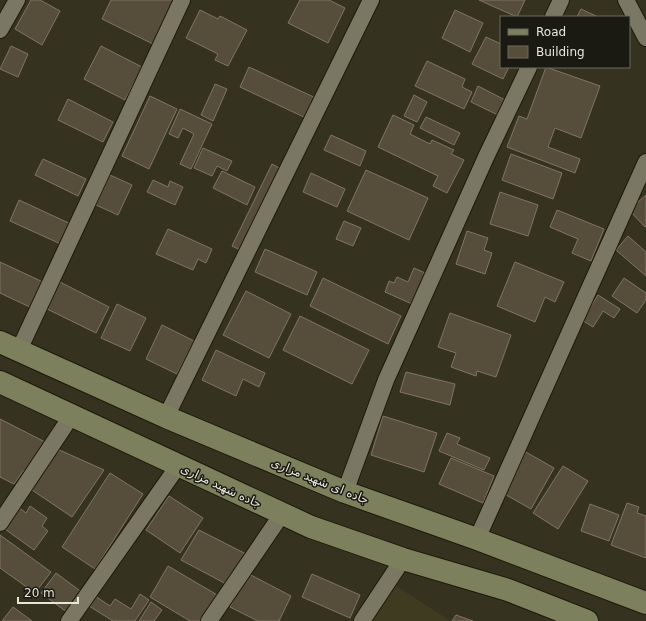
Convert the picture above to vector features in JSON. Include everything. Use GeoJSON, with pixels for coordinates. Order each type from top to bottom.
{"type":"FeatureCollection","features":[{"type":"Feature","properties":{"kind":"main road","name":"جاده ای شهید مزاری"},"geometry":{"type":"LineString","coordinates":[[9,346],[166,417],[345,492],[477,539],[646,603]]}},
{"type":"Feature","properties":{"kind":"main road","name":"جاده شهید مزاری"},"geometry":{"type":"LineString","coordinates":[[0,382],[311,527],[403,559],[508,590],[552,615]]}},
{"type":"Feature","properties":{"kind":"main road"},"geometry":{"type":"LineString","coordinates":[[552,615],[587,621]]}},
{"type":"Feature","properties":{"kind":"street"},"geometry":{"type":"LineString","coordinates":[[0,30],[16,0]]}},
{"type":"Feature","properties":{"kind":"street"},"geometry":{"type":"LineString","coordinates":[[9,346],[182,0]]}},
{"type":"Feature","properties":{"kind":"street"},"geometry":{"type":"LineString","coordinates":[[166,417],[371,0]]}},
{"type":"Feature","properties":{"kind":"street"},"geometry":{"type":"LineString","coordinates":[[553,16],[561,0]]}},
{"type":"Feature","properties":{"kind":"street"},"geometry":{"type":"LineString","coordinates":[[626,0],[646,38]]}},
{"type":"Feature","properties":{"kind":"street"},"geometry":{"type":"LineString","coordinates":[[345,492],[386,380],[486,157],[529,68]]}},
{"type":"Feature","properties":{"kind":"street"},"geometry":{"type":"LineString","coordinates":[[477,539],[646,162]]}},
{"type":"Feature","properties":{"kind":"street"},"geometry":{"type":"LineString","coordinates":[[0,523],[72,415]]}},
{"type":"Feature","properties":{"kind":"street"},"geometry":{"type":"LineString","coordinates":[[69,621],[178,466]]}},
{"type":"Feature","properties":{"kind":"street"},"geometry":{"type":"LineString","coordinates":[[209,621],[282,514]]}},
{"type":"Feature","properties":{"kind":"street"},"geometry":{"type":"LineString","coordinates":[[362,621],[403,559]]}},
{"type":"Feature","properties":{"kind":"shaded area"},"geometry":{"type":"Polygon","coordinates":[[[390,582],[449,620],[365,621],[390,582]]]}},
{"type":"Feature","properties":{"kind":"building"},"geometry":{"type":"Polygon","coordinates":[[[31,0],[40,0],[60,11],[42,45],[15,29],[31,0]]]}},
{"type":"Feature","properties":{"kind":"building"},"geometry":{"type":"Polygon","coordinates":[[[111,0],[176,0],[155,45],[102,19],[111,0]]]}},
{"type":"Feature","properties":{"kind":"building"},"geometry":{"type":"Polygon","coordinates":[[[300,0],[329,0],[345,8],[328,43],[288,23],[300,0]]]}},
{"type":"Feature","properties":{"kind":"building"},"geometry":{"type":"Polygon","coordinates":[[[479,0],[525,0],[517,16],[479,0]]]}},
{"type":"Feature","properties":{"kind":"building"},"geometry":{"type":"Polygon","coordinates":[[[581,9],[596,16],[578,16],[581,9]]]}},
{"type":"Feature","properties":{"kind":"building"},"geometry":{"type":"Polygon","coordinates":[[[200,10],[218,19],[220,16],[247,30],[228,66],[215,60],[218,54],[186,38],[200,10]]]}},
{"type":"Feature","properties":{"kind":"building"},"geometry":{"type":"Polygon","coordinates":[[[455,10],[483,23],[470,52],[442,38],[455,10]]]}},
{"type":"Feature","properties":{"kind":"building"},"geometry":{"type":"Polygon","coordinates":[[[486,37],[500,44],[500,68],[508,68],[503,79],[472,64],[486,37]]]}},
{"type":"Feature","properties":{"kind":"building"},"geometry":{"type":"Polygon","coordinates":[[[11,46],[28,54],[18,77],[0,69],[11,46]]]}},
{"type":"Feature","properties":{"kind":"building"},"geometry":{"type":"Polygon","coordinates":[[[101,46],[142,67],[125,100],[84,79],[101,46]]]}},
{"type":"Feature","properties":{"kind":"building"},"geometry":{"type":"Polygon","coordinates":[[[427,61],[465,79],[462,87],[472,92],[464,109],[415,86],[427,61]]]}},
{"type":"Feature","properties":{"kind":"building"},"geometry":{"type":"Polygon","coordinates":[[[249,67],[318,99],[308,119],[240,87],[249,67]]]}},
{"type":"Feature","properties":{"kind":"building"},"geometry":{"type":"Polygon","coordinates":[[[546,68],[600,86],[581,138],[555,128],[548,147],[580,159],[575,173],[507,147],[519,116],[527,119],[546,68]]]}},
{"type":"Feature","properties":{"kind":"building"},"geometry":{"type":"Polygon","coordinates":[[[215,84],[227,89],[213,121],[201,115],[215,84]]]}},
{"type":"Feature","properties":{"kind":"building"},"geometry":{"type":"Polygon","coordinates":[[[478,86],[505,100],[498,115],[471,102],[478,86]]]}},
{"type":"Feature","properties":{"kind":"building"},"geometry":{"type":"Polygon","coordinates":[[[414,95],[427,102],[417,122],[404,116],[414,95]]]}},
{"type":"Feature","properties":{"kind":"building"},"geometry":{"type":"Polygon","coordinates":[[[150,96],[177,109],[149,169],[122,156],[150,96]]]}},
{"type":"Feature","properties":{"kind":"building"},"geometry":{"type":"Polygon","coordinates":[[[68,99],[113,122],[103,142],[58,120],[68,99]]]}},
{"type":"Feature","properties":{"kind":"building"},"geometry":{"type":"Polygon","coordinates":[[[180,109],[212,124],[191,169],[180,164],[194,134],[183,128],[178,138],[169,134],[180,109]]]}},
{"type":"Feature","properties":{"kind":"building"},"geometry":{"type":"Polygon","coordinates":[[[393,115],[414,125],[410,134],[430,144],[432,140],[454,150],[451,154],[464,160],[447,193],[433,186],[438,176],[378,147],[393,115]]]}},
{"type":"Feature","properties":{"kind":"building"},"geometry":{"type":"Polygon","coordinates":[[[426,117],[460,133],[454,145],[420,128],[426,117]]]}},
{"type":"Feature","properties":{"kind":"building"},"geometry":{"type":"Polygon","coordinates":[[[331,135],[366,151],[360,166],[324,150],[331,135]]]}},
{"type":"Feature","properties":{"kind":"building"},"geometry":{"type":"Polygon","coordinates":[[[203,148],[232,161],[227,171],[217,166],[212,176],[194,168],[203,148]]]}},
{"type":"Feature","properties":{"kind":"building"},"geometry":{"type":"Polygon","coordinates":[[[511,154],[562,173],[553,199],[502,180],[511,154]]]}},
{"type":"Feature","properties":{"kind":"building"},"geometry":{"type":"Polygon","coordinates":[[[43,159],[86,179],[78,196],[35,175],[43,159]]]}},
{"type":"Feature","properties":{"kind":"building"},"geometry":{"type":"Polygon","coordinates":[[[272,164],[283,170],[242,251],[232,246],[272,164]]]}},
{"type":"Feature","properties":{"kind":"building"},"geometry":{"type":"Polygon","coordinates":[[[366,170],[428,198],[409,240],[347,211],[366,170]]]}},
{"type":"Feature","properties":{"kind":"building"},"geometry":{"type":"Polygon","coordinates":[[[222,171],[255,187],[247,205],[213,188],[222,171]]]}},
{"type":"Feature","properties":{"kind":"building"},"geometry":{"type":"Polygon","coordinates":[[[311,173],[345,189],[337,207],[303,192],[311,173]]]}},
{"type":"Feature","properties":{"kind":"building"},"geometry":{"type":"Polygon","coordinates":[[[110,175],[132,185],[118,215],[96,205],[110,175]]]}},
{"type":"Feature","properties":{"kind":"building"},"geometry":{"type":"Polygon","coordinates":[[[153,180],[168,187],[170,181],[183,187],[175,205],[147,192],[153,180]]]}},
{"type":"Feature","properties":{"kind":"building"},"geometry":{"type":"Polygon","coordinates":[[[500,192],[538,205],[528,236],[490,224],[500,192]]]}},
{"type":"Feature","properties":{"kind":"building"},"geometry":{"type":"Polygon","coordinates":[[[646,195],[646,226],[645,227],[629,210],[646,195]]]}},
{"type":"Feature","properties":{"kind":"building"},"geometry":{"type":"Polygon","coordinates":[[[19,200],[73,225],[63,245],[10,221],[19,200]]]}},
{"type":"Feature","properties":{"kind":"building"},"geometry":{"type":"Polygon","coordinates":[[[557,210],[604,229],[591,261],[572,253],[578,239],[550,227],[557,210]]]}},
{"type":"Feature","properties":{"kind":"building"},"geometry":{"type":"Polygon","coordinates":[[[344,221],[361,228],[353,246],[336,239],[344,221]]]}},
{"type":"Feature","properties":{"kind":"building"},"geometry":{"type":"Polygon","coordinates":[[[168,229],[212,249],[206,263],[198,259],[193,270],[156,254],[168,229]]]}},
{"type":"Feature","properties":{"kind":"building"},"geometry":{"type":"Polygon","coordinates":[[[467,231],[488,238],[484,250],[492,253],[485,274],[456,264],[467,231]]]}},
{"type":"Feature","properties":{"kind":"building"},"geometry":{"type":"Polygon","coordinates":[[[628,236],[646,252],[646,276],[616,250],[628,236]]]}},
{"type":"Feature","properties":{"kind":"building"},"geometry":{"type":"Polygon","coordinates":[[[265,249],[317,272],[307,295],[255,272],[265,249]]]}},
{"type":"Feature","properties":{"kind":"building"},"geometry":{"type":"Polygon","coordinates":[[[0,262],[45,283],[34,309],[0,293],[0,262]]]}},
{"type":"Feature","properties":{"kind":"building"},"geometry":{"type":"Polygon","coordinates":[[[515,262],[564,282],[555,302],[545,297],[535,322],[497,306],[515,262]]]}},
{"type":"Feature","properties":{"kind":"building"},"geometry":{"type":"Polygon","coordinates":[[[414,268],[425,273],[412,304],[385,292],[389,281],[394,283],[397,277],[408,282],[414,268]]]}},
{"type":"Feature","properties":{"kind":"building"},"geometry":{"type":"Polygon","coordinates":[[[323,278],[401,316],[388,344],[310,306],[323,278]]]}},
{"type":"Feature","properties":{"kind":"building"},"geometry":{"type":"Polygon","coordinates":[[[624,278],[646,293],[646,300],[637,313],[612,296],[624,278]]]}},
{"type":"Feature","properties":{"kind":"building"},"geometry":{"type":"Polygon","coordinates":[[[56,280],[109,307],[96,333],[43,307],[56,280]]]}},
{"type":"Feature","properties":{"kind":"building"},"geometry":{"type":"Polygon","coordinates":[[[246,291],[291,314],[269,358],[223,335],[246,291]]]}},
{"type":"Feature","properties":{"kind":"building"},"geometry":{"type":"Polygon","coordinates":[[[598,295],[620,309],[614,318],[603,311],[593,327],[582,320],[598,295]]]}},
{"type":"Feature","properties":{"kind":"building"},"geometry":{"type":"Polygon","coordinates":[[[117,304],[146,318],[130,351],[101,338],[117,304]]]}},
{"type":"Feature","properties":{"kind":"building"},"geometry":{"type":"Polygon","coordinates":[[[450,313],[511,335],[496,377],[477,371],[476,376],[451,367],[456,353],[438,347],[450,313]]]}},
{"type":"Feature","properties":{"kind":"building"},"geometry":{"type":"Polygon","coordinates":[[[300,316],[369,350],[352,384],[283,350],[300,316]]]}},
{"type":"Feature","properties":{"kind":"building"},"geometry":{"type":"Polygon","coordinates":[[[162,325],[194,341],[177,374],[146,359],[162,325]]]}},
{"type":"Feature","properties":{"kind":"building"},"geometry":{"type":"Polygon","coordinates":[[[216,350],[265,373],[259,387],[243,379],[236,396],[202,380],[216,350]]]}},
{"type":"Feature","properties":{"kind":"building"},"geometry":{"type":"Polygon","coordinates":[[[406,372],[455,384],[450,405],[400,392],[406,372]]]}},
{"type":"Feature","properties":{"kind":"building"},"geometry":{"type":"Polygon","coordinates":[[[383,416],[437,433],[424,472],[371,455],[383,416]]]}},
{"type":"Feature","properties":{"kind":"building"},"geometry":{"type":"Polygon","coordinates":[[[0,419],[49,444],[28,474],[23,471],[14,484],[0,477],[0,419]]]}},
{"type":"Feature","properties":{"kind":"building"},"geometry":{"type":"Polygon","coordinates":[[[447,433],[460,438],[457,444],[490,458],[484,470],[439,451],[447,433]]]}},
{"type":"Feature","properties":{"kind":"building"},"geometry":{"type":"Polygon","coordinates":[[[55,448],[104,470],[72,517],[29,488],[55,448]]]}},
{"type":"Feature","properties":{"kind":"building"},"geometry":{"type":"Polygon","coordinates":[[[524,451],[554,468],[531,509],[501,492],[524,451]]]}},
{"type":"Feature","properties":{"kind":"building"},"geometry":{"type":"Polygon","coordinates":[[[451,458],[494,476],[483,503],[439,484],[451,458]]]}},
{"type":"Feature","properties":{"kind":"building"},"geometry":{"type":"Polygon","coordinates":[[[563,466],[588,481],[558,529],[533,513],[563,466]]]}},
{"type":"Feature","properties":{"kind":"building"},"geometry":{"type":"Polygon","coordinates":[[[110,473],[143,494],[95,569],[62,547],[110,473]]]}},
{"type":"Feature","properties":{"kind":"building"},"geometry":{"type":"Polygon","coordinates":[[[169,496],[203,518],[180,553],[146,530],[169,496]]]}},
{"type":"Feature","properties":{"kind":"building"},"geometry":{"type":"Polygon","coordinates":[[[627,503],[639,507],[637,513],[646,516],[646,558],[611,545],[627,503]]]}},
{"type":"Feature","properties":{"kind":"building"},"geometry":{"type":"Polygon","coordinates":[[[590,504],[619,515],[609,541],[581,531],[590,504]]]}},
{"type":"Feature","properties":{"kind":"building"},"geometry":{"type":"Polygon","coordinates":[[[17,506],[26,513],[30,506],[47,518],[42,526],[48,531],[34,550],[2,527],[17,506]]]}},
{"type":"Feature","properties":{"kind":"building"},"geometry":{"type":"Polygon","coordinates":[[[199,530],[248,555],[228,585],[181,560],[199,530]]]}},
{"type":"Feature","properties":{"kind":"building"},"geometry":{"type":"Polygon","coordinates":[[[0,535],[51,572],[35,593],[0,568],[0,535]]]}},
{"type":"Feature","properties":{"kind":"building"},"geometry":{"type":"Polygon","coordinates":[[[168,566],[219,596],[204,621],[190,621],[150,597],[168,566]]]}},
{"type":"Feature","properties":{"kind":"building"},"geometry":{"type":"Polygon","coordinates":[[[56,573],[83,593],[68,613],[41,593],[56,573]]]}},
{"type":"Feature","properties":{"kind":"building"},"geometry":{"type":"Polygon","coordinates":[[[247,573],[291,596],[279,621],[258,621],[230,607],[247,573]]]}},
{"type":"Feature","properties":{"kind":"building"},"geometry":{"type":"Polygon","coordinates":[[[312,574],[360,595],[350,618],[302,597],[312,574]]]}},
{"type":"Feature","properties":{"kind":"building"},"geometry":{"type":"Polygon","coordinates":[[[140,594],[149,600],[135,621],[113,621],[89,606],[95,596],[110,606],[115,599],[131,609],[140,594]]]}},
{"type":"Feature","properties":{"kind":"building"},"geometry":{"type":"Polygon","coordinates":[[[151,602],[162,610],[154,621],[139,621],[151,602]]]}},
{"type":"Feature","properties":{"kind":"building"},"geometry":{"type":"Polygon","coordinates":[[[13,607],[32,621],[2,621],[13,607]]]}},
{"type":"Feature","properties":{"kind":"building"},"geometry":{"type":"Polygon","coordinates":[[[456,615],[473,621],[452,621],[456,615]]]}}]}
